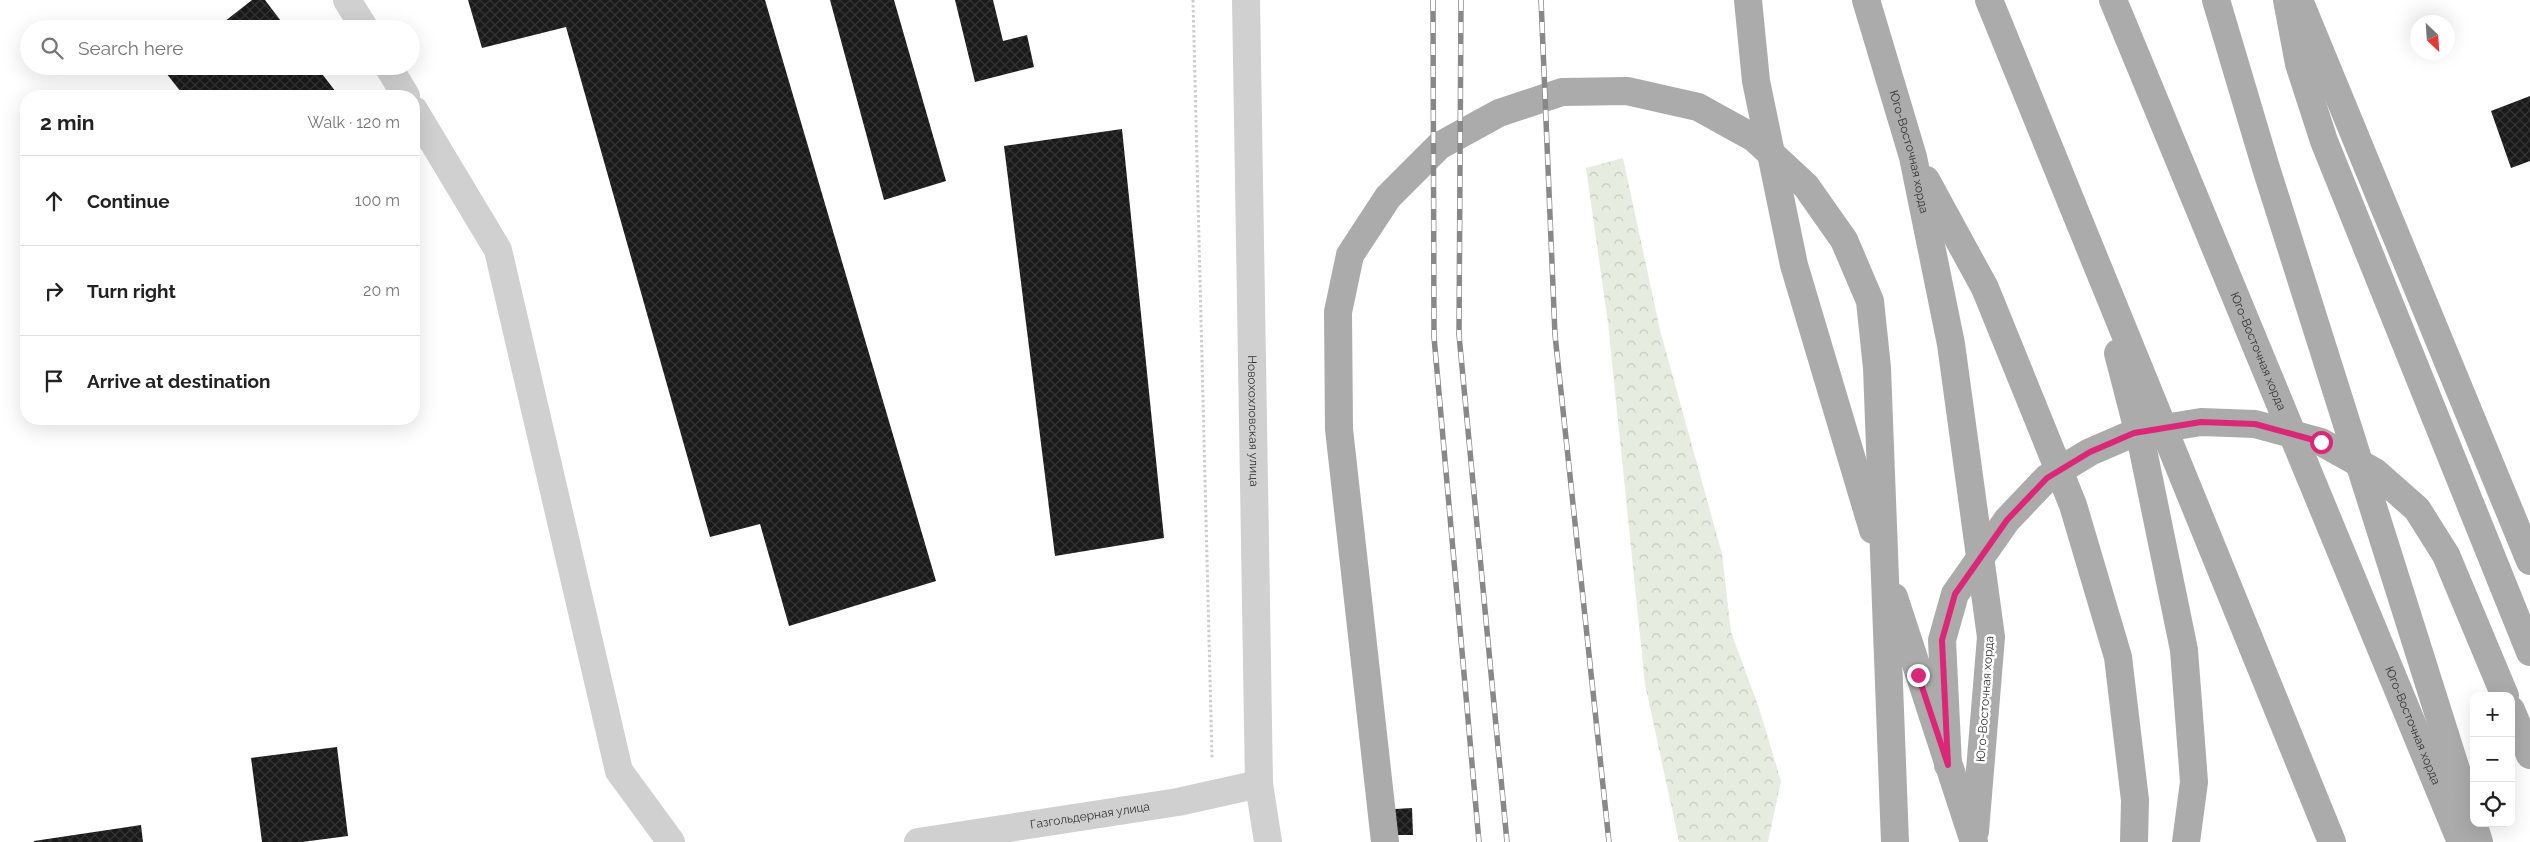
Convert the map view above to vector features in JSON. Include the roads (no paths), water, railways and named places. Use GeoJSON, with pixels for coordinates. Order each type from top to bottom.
{"type":"FeatureCollection","features":[{"type":"Feature","properties":{"kind":"main road"},"geometry":{"type":"LineString","coordinates":[[1748,0],[1756,81],[1794,265],[1844,440],[1974,842]]}},
{"type":"Feature","properties":{"kind":"main road","name":"Юго-Восточная хорда"},"geometry":{"type":"LineString","coordinates":[[1866,0],[1914,157],[1951,344],[1991,637],[1974,842]]}},
{"type":"Feature","properties":{"kind":"main road"},"geometry":{"type":"LineString","coordinates":[[1989,0],[2332,842]]}},
{"type":"Feature","properties":{"kind":"main road","name":"Юго-Восточная хорда"},"geometry":{"type":"LineString","coordinates":[[2113,0],[2460,842]]}},
{"type":"Feature","properties":{"kind":"main road","name":"Юго-Восточная хорда"},"geometry":{"type":"LineString","coordinates":[[2216,0],[2266,168],[2479,842]]}},
{"type":"Feature","properties":{"kind":"main road"},"geometry":{"type":"LineString","coordinates":[[2287,0],[2299,64],[2324,141],[2530,652]]}},
{"type":"Feature","properties":{"kind":"main road"},"geometry":{"type":"LineString","coordinates":[[2300,0],[2530,562]]}},
{"type":"Feature","properties":{"kind":"main road"},"geometry":{"type":"LineString","coordinates":[[1385,842],[1339,430],[1338,312],[1350,255],[1388,197],[1439,146],[1498,113],[1562,92],[1627,91],[1698,107],[1754,138],[1806,186],[1844,240],[1870,301],[1877,368],[1895,842]]}},
{"type":"Feature","properties":{"kind":"main road"},"geometry":{"type":"LineString","coordinates":[[1914,157],[1985,288],[2072,506],[2118,657],[2136,800],[2134,842]]}},
{"type":"Feature","properties":{"kind":"main road"},"geometry":{"type":"LineString","coordinates":[[2092,252],[2143,450],[2184,650],[2194,782],[2186,842]]}},
{"type":"Feature","properties":{"kind":"main road"},"geometry":{"type":"LineString","coordinates":[[1948,765],[1942,640],[1955,594],[2007,520],[2047,478],[2090,452],[2134,433],[2201,422],[2255,424],[2321,442],[2375,472],[2416,509],[2446,555],[2503,692]]}},
{"type":"Feature","properties":{"kind":"main road"},"geometry":{"type":"LineString","coordinates":[[2515,719],[2530,755]]}},
{"type":"Feature","properties":{"kind":"street"},"geometry":{"type":"LineString","coordinates":[[348,0],[360,20]]}},
{"type":"Feature","properties":{"kind":"street","name":"Новохохловская улица"},"geometry":{"type":"LineString","coordinates":[[1246,0],[1259,784],[1268,842]]}},
{"type":"Feature","properties":{"kind":"street"},"geometry":{"type":"LineString","coordinates":[[393,75],[402,90]]}},
{"type":"Feature","properties":{"kind":"street"},"geometry":{"type":"LineString","coordinates":[[420,120],[498,250],[619,772],[672,842]]}},
{"type":"Feature","properties":{"kind":"street","name":"Газгольдерная улица"},"geometry":{"type":"LineString","coordinates":[[918,842],[1178,802],[1259,784]]}},
{"type":"Feature","properties":{"kind":"railway"},"geometry":{"type":"LineString","coordinates":[[1433,0],[1434,337],[1479,842]]}},
{"type":"Feature","properties":{"kind":"railway"},"geometry":{"type":"LineString","coordinates":[[1461,0],[1459,335],[1507,842]]}},
{"type":"Feature","properties":{"kind":"railway"},"geometry":{"type":"LineString","coordinates":[[1541,0],[1555,335],[1609,842]]}}]}
